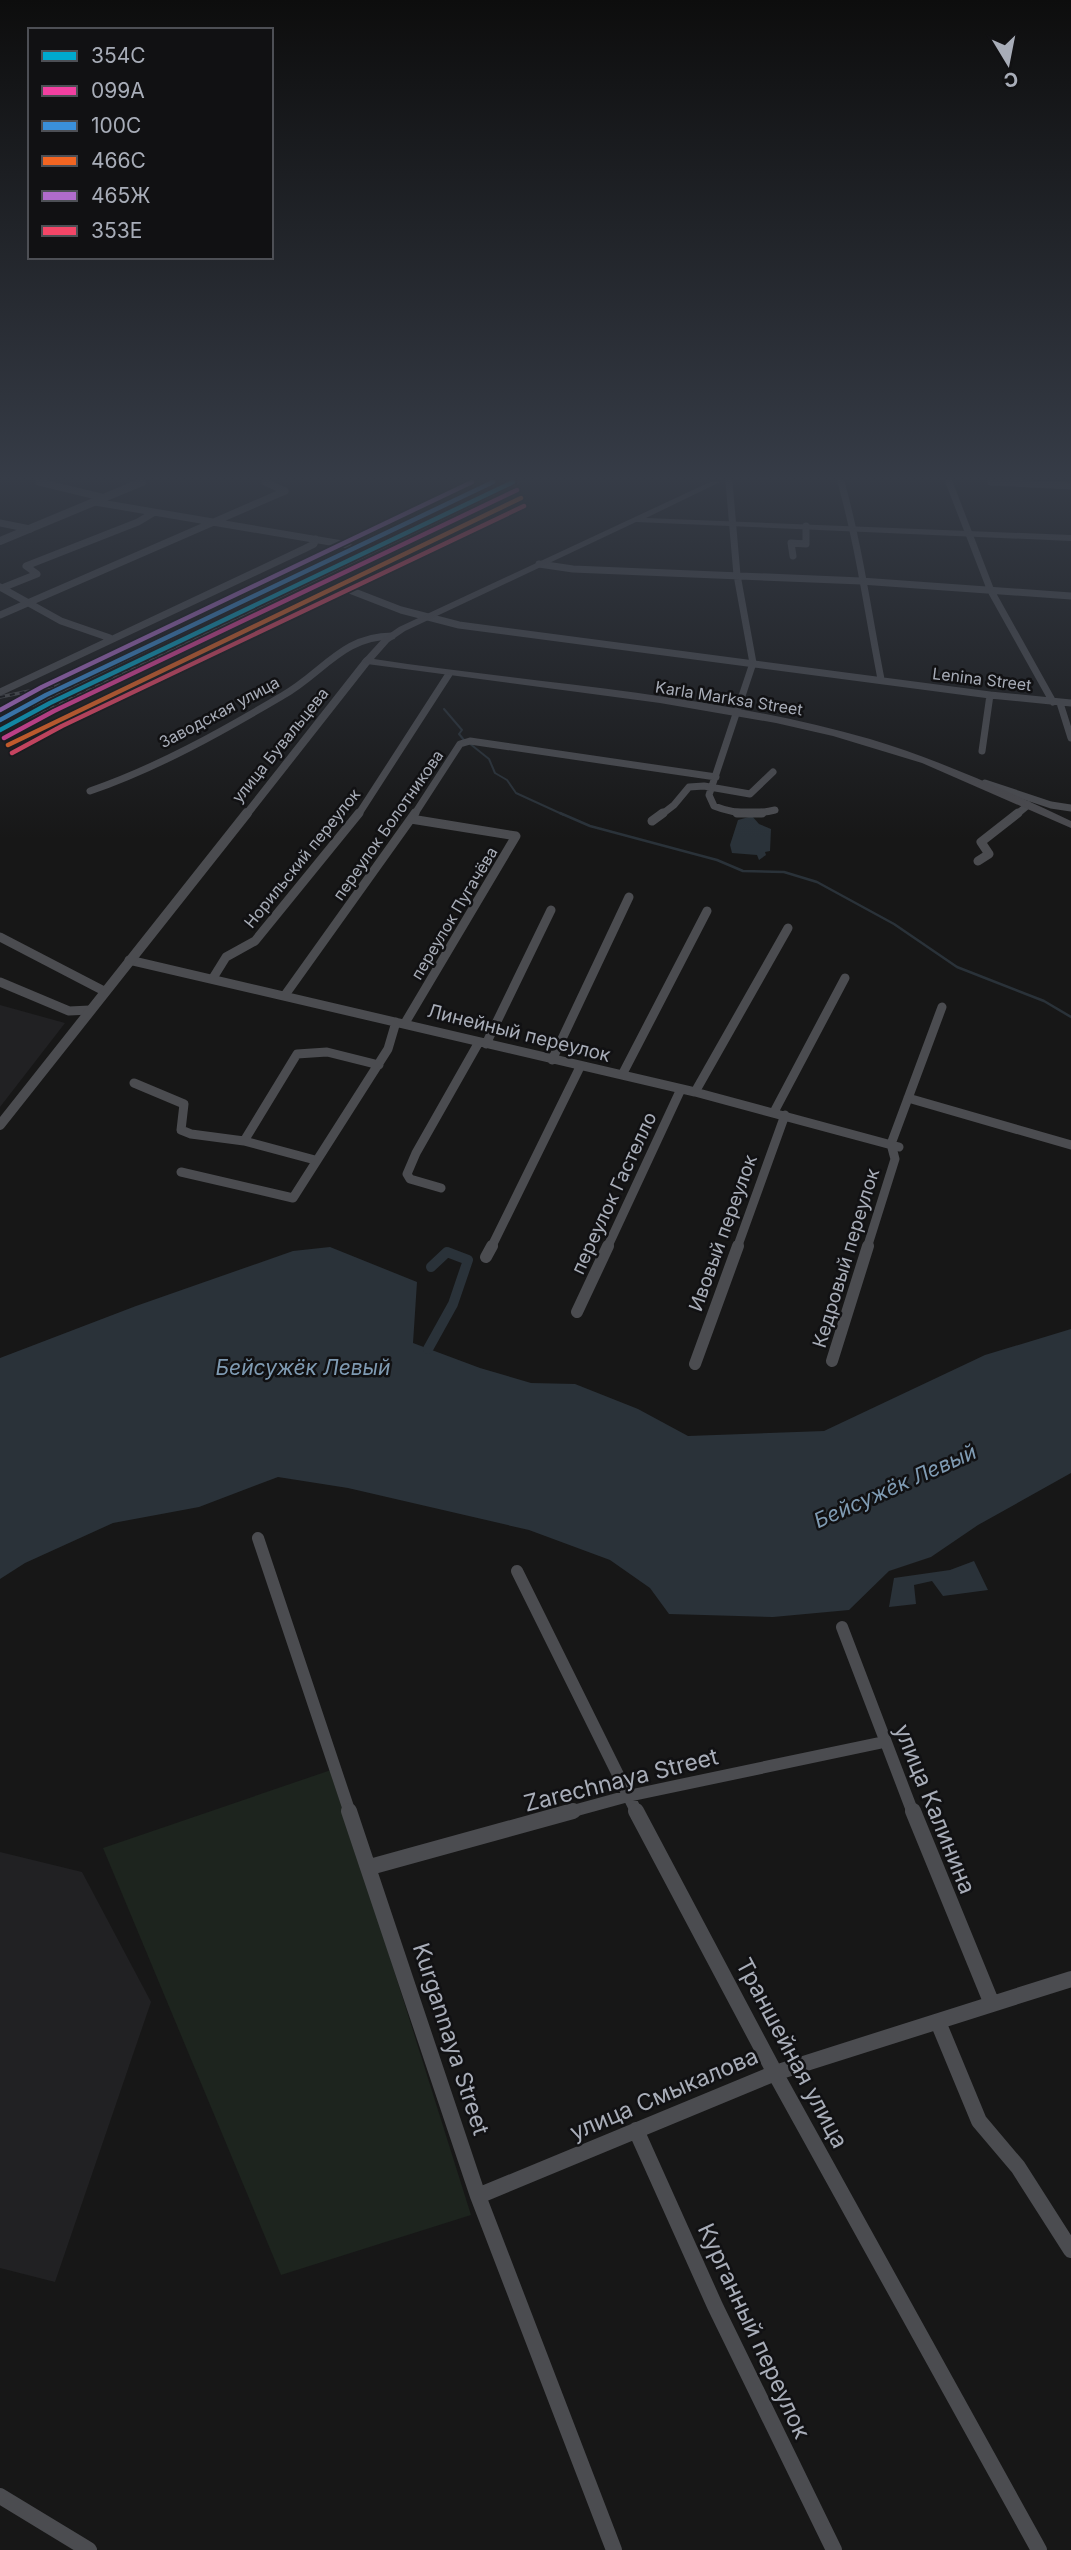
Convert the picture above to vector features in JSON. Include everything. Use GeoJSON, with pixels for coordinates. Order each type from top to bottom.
{"type":"FeatureCollection","features":[{"type":"Feature","properties":{"kind":"main road","name":"улица Бувальцева"},"geometry":{"type":"LineString","coordinates":[[366,661],[392,636],[461,601]]}},
{"type":"Feature","properties":{"kind":"main road","name":"Karla Marksa Street"},"geometry":{"type":"LineString","coordinates":[[366,661],[737,712],[847,736],[895,750],[969,778],[1071,825]]}},
{"type":"Feature","properties":{"kind":"street"},"geometry":{"type":"LineString","coordinates":[[24,601],[61,621],[110,638]]}},
{"type":"Feature","properties":{"kind":"street"},"geometry":{"type":"LineString","coordinates":[[0,615],[33,601]]}},
{"type":"Feature","properties":{"kind":"street"},"geometry":{"type":"LineString","coordinates":[[0,692],[191,601]]}},
{"type":"Feature","properties":{"kind":"street","name":"Lenina Street"},"geometry":{"type":"LineString","coordinates":[[379,601],[459,625],[990,695],[1071,703]]}},
{"type":"Feature","properties":{"kind":"street"},"geometry":{"type":"LineString","coordinates":[[742,601],[753,663],[711,787],[711,803],[720,809],[748,814],[775,810]]}},
{"type":"Feature","properties":{"kind":"street"},"geometry":{"type":"LineString","coordinates":[[865,601],[881,679]]}},
{"type":"Feature","properties":{"kind":"street"},"geometry":{"type":"LineString","coordinates":[[997,601],[1056,702],[1071,738]]}},
{"type":"Feature","properties":{"kind":"street","name":"Заводская улица"},"geometry":{"type":"LineString","coordinates":[[90,791],[130,777],[285,695],[355,642],[373,636],[392,636]]}},
{"type":"Feature","properties":{"kind":"street","name":"улица Бувальцева"},"geometry":{"type":"LineString","coordinates":[[0,1125],[366,661]]}},
{"type":"Feature","properties":{"kind":"street","name":"Норильский переулок"},"geometry":{"type":"LineString","coordinates":[[213,978],[226,957],[255,941],[355,819],[449,674]]}},
{"type":"Feature","properties":{"kind":"street"},"geometry":{"type":"LineString","coordinates":[[982,751],[990,695]]}},
{"type":"Feature","properties":{"kind":"street","name":"переулок Болотникова"},"geometry":{"type":"LineString","coordinates":[[285,995],[411,819],[460,744],[470,741],[716,777]]}},
{"type":"Feature","properties":{"kind":"street"},"geometry":{"type":"LineString","coordinates":[[652,821],[674,805],[689,787],[711,787],[750,794],[773,772]]}},
{"type":"Feature","properties":{"kind":"street"},"geometry":{"type":"LineString","coordinates":[[969,778],[1051,805],[1071,808]]}},
{"type":"Feature","properties":{"kind":"street"},"geometry":{"type":"LineString","coordinates":[[978,861],[989,854],[981,842],[1028,805]]}},
{"type":"Feature","properties":{"kind":"street","name":"переулок Пугачёва"},"geometry":{"type":"LineString","coordinates":[[401,1022],[516,836],[411,819]]}},
{"type":"Feature","properties":{"kind":"street"},"geometry":{"type":"LineString","coordinates":[[552,1060],[629,898]]}},
{"type":"Feature","properties":{"kind":"street"},"geometry":{"type":"LineString","coordinates":[[441,1188],[410,1179],[407,1174],[413,1159],[482,1043],[551,911]]}},
{"type":"Feature","properties":{"kind":"street"},"geometry":{"type":"LineString","coordinates":[[622,1075],[707,911]]}},
{"type":"Feature","properties":{"kind":"street"},"geometry":{"type":"LineString","coordinates":[[695,1092],[788,928]]}},
{"type":"Feature","properties":{"kind":"street"},"geometry":{"type":"LineString","coordinates":[[0,937],[104,991]]}},
{"type":"Feature","properties":{"kind":"street","name":"Линейный переулок"},"geometry":{"type":"LineString","coordinates":[[129,960],[695,1092],[895,1146]]}},
{"type":"Feature","properties":{"kind":"street","name":"Ивовый переулок"},"geometry":{"type":"LineString","coordinates":[[695,1364],[779,1113],[845,978]]}},
{"type":"Feature","properties":{"kind":"street"},"geometry":{"type":"LineString","coordinates":[[0,982],[69,1011],[90,1010]]}},
{"type":"Feature","properties":{"kind":"street","name":"Кедровый переулок"},"geometry":{"type":"LineString","coordinates":[[832,1361],[895,1159],[895,1146],[908,1098],[942,1007]]}},
{"type":"Feature","properties":{"kind":"street"},"geometry":{"type":"LineString","coordinates":[[181,1172],[293,1198],[315,1160],[379,1065],[401,1022]]}},
{"type":"Feature","properties":{"kind":"street"},"geometry":{"type":"LineString","coordinates":[[244,1141],[298,1054],[318,1052],[379,1065]]}},
{"type":"Feature","properties":{"kind":"street"},"geometry":{"type":"LineString","coordinates":[[485,1257],[580,1067]]}},
{"type":"Feature","properties":{"kind":"street"},"geometry":{"type":"LineString","coordinates":[[134,1083],[184,1104],[181,1129],[191,1134],[244,1141],[315,1160]]}},
{"type":"Feature","properties":{"kind":"street","name":"переулок Гастелло"},"geometry":{"type":"LineString","coordinates":[[577,1312],[681,1089]]}},
{"type":"Feature","properties":{"kind":"street"},"geometry":{"type":"LineString","coordinates":[[908,1098],[957,1110],[1071,1146]]}},
{"type":"Feature","properties":{"kind":"street","name":"Kurgannaya Street"},"geometry":{"type":"LineString","coordinates":[[258,1538],[478,2196],[614,2550]]}},
{"type":"Feature","properties":{"kind":"street","name":"Траншейная улица"},"geometry":{"type":"LineString","coordinates":[[517,1571],[628,1797],[775,2073],[1039,2550]]}},
{"type":"Feature","properties":{"kind":"street","name":"улица Калинина"},"geometry":{"type":"LineString","coordinates":[[842,1627],[884,1742],[992,2004]]}},
{"type":"Feature","properties":{"kind":"street","name":"Zarechnaya Street"},"geometry":{"type":"LineString","coordinates":[[370,1867],[628,1797],[884,1742]]}},
{"type":"Feature","properties":{"kind":"street","name":"улица Смыкалова"},"geometry":{"type":"LineString","coordinates":[[478,2196],[775,2073],[1070,1982]]}},
{"type":"Feature","properties":{"kind":"street"},"geometry":{"type":"LineString","coordinates":[[938,2022],[979,2121],[1018,2167],[1071,2250]]}},
{"type":"Feature","properties":{"kind":"street","name":"Курганный переулок"},"geometry":{"type":"LineString","coordinates":[[636,2130],[715,2306],[834,2550]]}},
{"type":"Feature","properties":{"kind":"street"},"geometry":{"type":"LineString","coordinates":[[0,2496],[89,2550]]}},
{"type":"Feature","properties":{"kind":"shaded area"},"geometry":{"type":"Polygon","coordinates":[[[0,1005],[65,1023],[0,1107],[0,1005]]]}},
{"type":"Feature","properties":{"kind":"shaded area"},"geometry":{"type":"Polygon","coordinates":[[[331,1770],[471,2215],[281,2275],[103,1848],[331,1770]]]}},
{"type":"Feature","properties":{"kind":"shaded area"},"geometry":{"type":"Polygon","coordinates":[[[0,1852],[82,1872],[151,2002],[55,2282],[0,2268],[0,1852]]]}},
{"type":"Feature","properties":{"kind":"water"},"geometry":{"type":"Polygon","coordinates":[[[752,816],[759,824],[771,829],[770,851],[765,852],[766,855],[759,860],[757,855],[732,853],[730,845],[738,820],[752,816]]]}},
{"type":"Feature","properties":{"kind":"water","name":"Бейсужёк Левый"},"geometry":{"type":"Polygon","coordinates":[[[330,1247],[417,1282],[413,1343],[480,1368],[531,1383],[575,1384],[638,1409],[688,1436],[824,1431],[985,1355],[1071,1329],[1071,1473],[978,1525],[931,1557],[889,1571],[849,1610],[773,1617],[669,1614],[650,1588],[610,1560],[529,1530],[348,1488],[278,1477],[199,1507],[113,1523],[25,1563],[0,1579],[0,1358],[136,1306],[293,1251],[330,1247]]]}},
{"type":"Feature","properties":{"kind":"water"},"geometry":{"type":"Polygon","coordinates":[[[974,1561],[988,1590],[943,1596],[932,1581],[914,1585],[916,1604],[889,1607],[894,1578],[950,1570],[974,1561]]]}},
{"type":"Feature","properties":{"kind":"waterway"},"geometry":{"type":"LineString","coordinates":[[444,709],[462,730],[459,734],[464,740]]}},
{"type":"Feature","properties":{"kind":"waterway"},"geometry":{"type":"LineString","coordinates":[[469,743],[489,759],[495,773],[507,780],[516,793],[564,815]]}},
{"type":"Feature","properties":{"kind":"waterway"},"geometry":{"type":"LineString","coordinates":[[560,813],[590,826],[717,860],[743,871],[784,872],[817,882],[894,924],[957,967],[1044,1001],[1071,1017]]}},
{"type":"Feature","properties":{"kind":"waterway"},"geometry":{"type":"LineString","coordinates":[[428,1349],[453,1304],[468,1260],[447,1252],[431,1267]]}},
{"type":"Feature","properties":{"kind":"railway"},"geometry":{"type":"LineString","coordinates":[[193,623],[239,601]]}},
{"type":"Feature","properties":{"kind":"railway"},"geometry":{"type":"LineString","coordinates":[[0,731],[270,601]]}},
{"type":"Feature","properties":{"kind":"railway"},"geometry":{"type":"LineString","coordinates":[[33,705],[203,622]]}},
{"type":"Feature","properties":{"kind":"railway"},"geometry":{"type":"LineString","coordinates":[[0,697],[59,685]]}},
{"type":"Feature","properties":{"kind":"transit line","name":"465Ж"},"geometry":{"type":"LineString","coordinates":[[0,710],[42,687],[222,601]]}},
{"type":"Feature","properties":{"kind":"transit line","name":"100C"},"geometry":{"type":"LineString","coordinates":[[0,720],[46,695],[243,601]]}},
{"type":"Feature","properties":{"kind":"transit line","name":"354С"},"geometry":{"type":"LineString","coordinates":[[0,730],[50,703],[264,601]]}},
{"type":"Feature","properties":{"kind":"transit line","name":"099А"},"geometry":{"type":"LineString","coordinates":[[4,738],[54,711],[284,601]]}},
{"type":"Feature","properties":{"kind":"transit line","name":"466С"},"geometry":{"type":"LineString","coordinates":[[8,745],[305,601]]}},
{"type":"Feature","properties":{"kind":"transit line","name":"353Е"},"geometry":{"type":"LineString","coordinates":[[12,753],[62,726],[324,601]]}}]}
